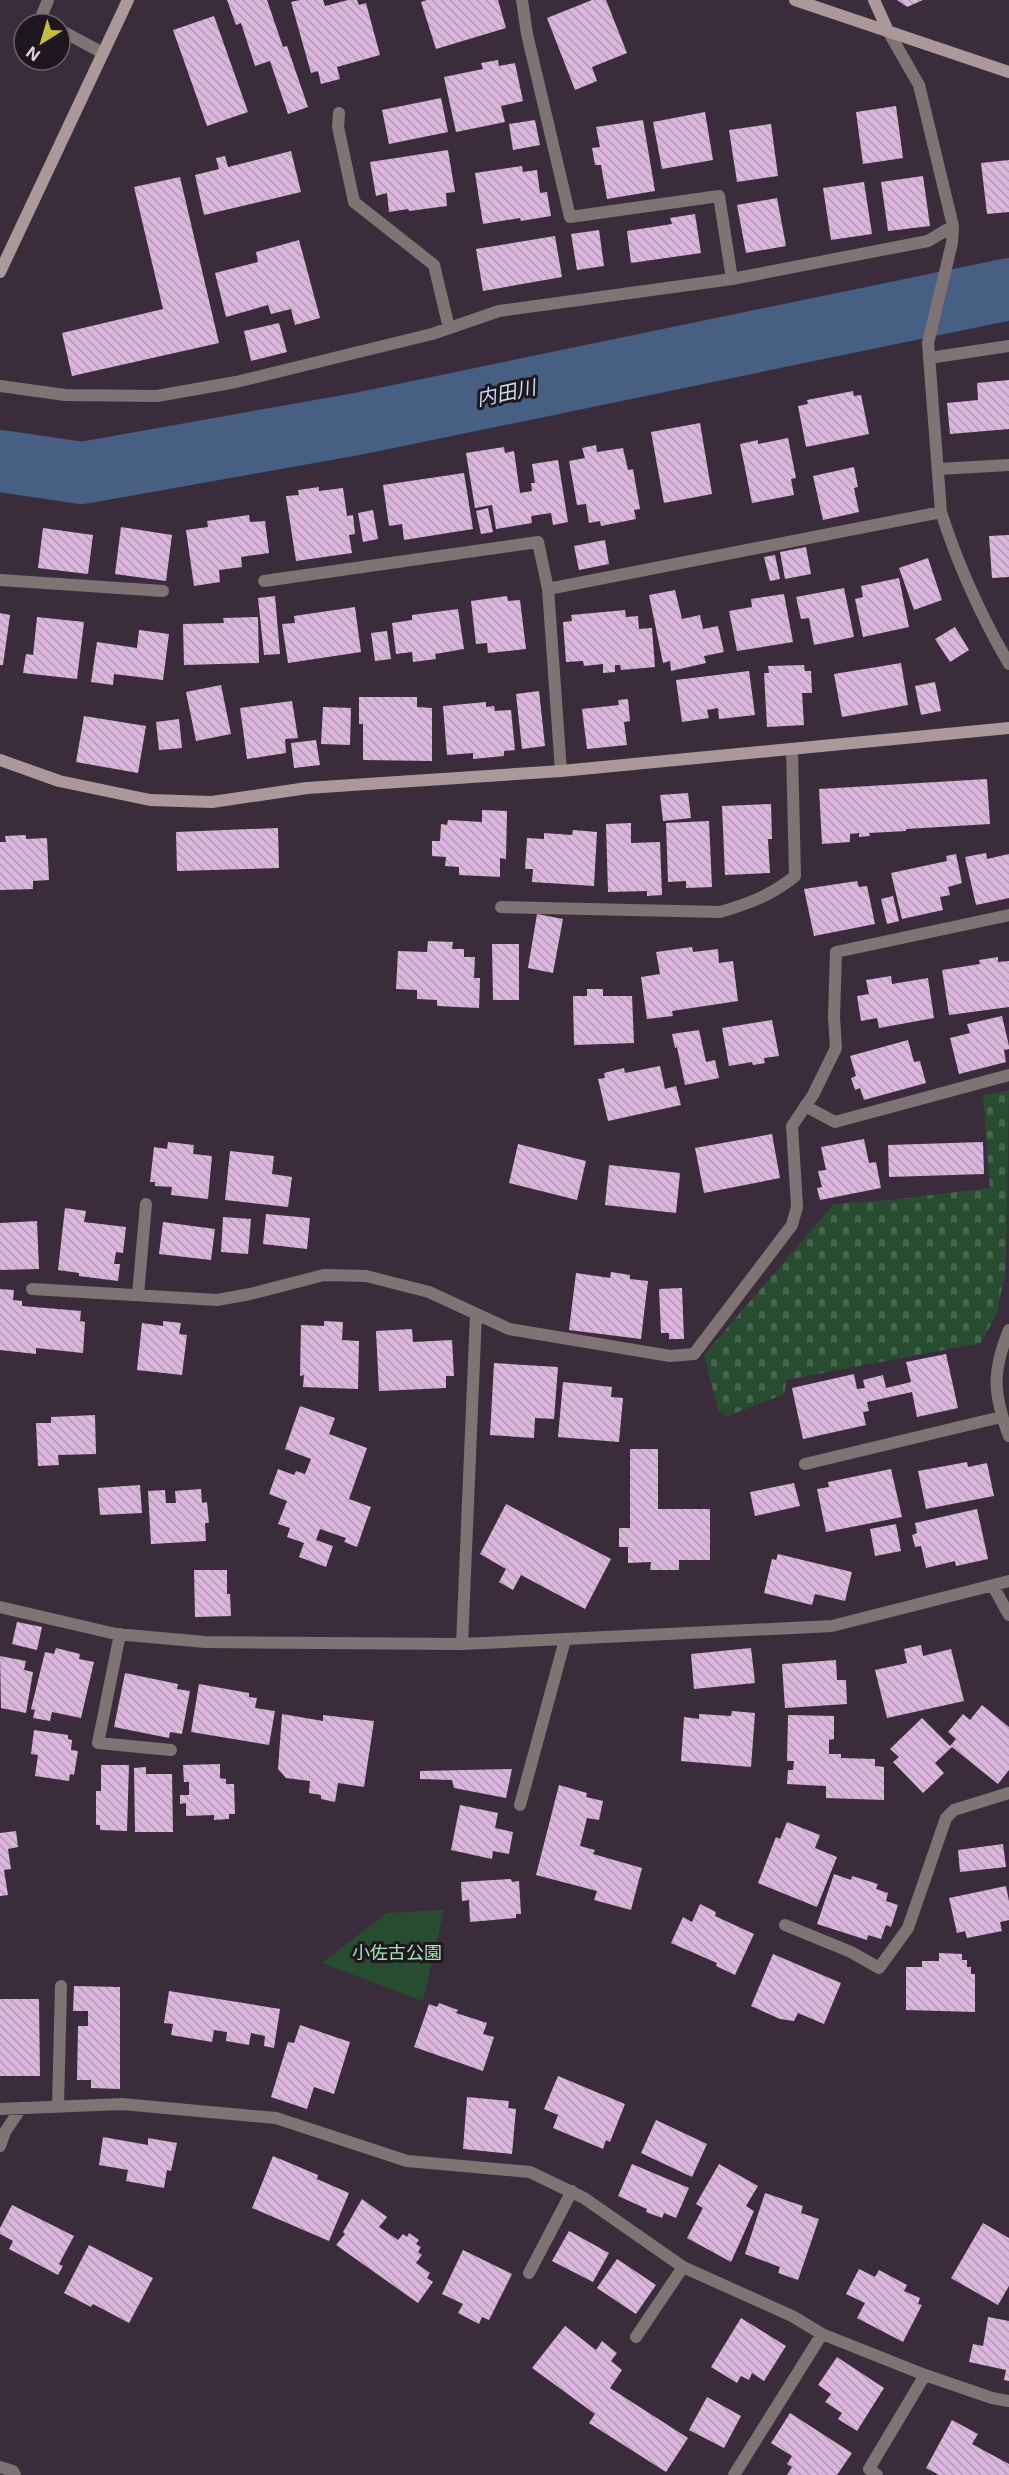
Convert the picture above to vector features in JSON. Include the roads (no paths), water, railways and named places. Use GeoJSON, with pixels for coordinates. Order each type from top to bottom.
{"type":"FeatureCollection","features":[{"type":"Feature","properties":{"kind":"street"},"geometry":{"type":"LineString","coordinates":[[0,272],[128,0]]}},
{"type":"Feature","properties":{"kind":"street"},"geometry":{"type":"LineString","coordinates":[[522,0],[527,34],[570,217],[719,196],[732,279]]}},
{"type":"Feature","properties":{"kind":"street"},"geometry":{"type":"LineString","coordinates":[[795,0],[1009,72]]}},
{"type":"Feature","properties":{"kind":"street"},"geometry":{"type":"LineString","coordinates":[[874,0],[888,31],[919,84],[953,226],[952,243],[928,343],[941,512],[948,536],[986,624],[1009,664]]}},
{"type":"Feature","properties":{"kind":"street"},"geometry":{"type":"LineString","coordinates":[[72,36],[103,53]]}},
{"type":"Feature","properties":{"kind":"street"},"geometry":{"type":"LineString","coordinates":[[339,113],[338,128],[354,202],[434,265],[448,328]]}},
{"type":"Feature","properties":{"kind":"street"},"geometry":{"type":"LineString","coordinates":[[0,386],[65,394],[157,396],[236,382],[448,328],[499,311],[732,279],[928,241],[953,226]]}},
{"type":"Feature","properties":{"kind":"street"},"geometry":{"type":"LineString","coordinates":[[929,358],[1009,346]]}},
{"type":"Feature","properties":{"kind":"street"},"geometry":{"type":"LineString","coordinates":[[938,469],[1009,465]]}},
{"type":"Feature","properties":{"kind":"street"},"geometry":{"type":"LineString","coordinates":[[548,589],[941,512]]}},
{"type":"Feature","properties":{"kind":"street"},"geometry":{"type":"LineString","coordinates":[[264,581],[538,542],[548,589],[561,771]]}},
{"type":"Feature","properties":{"kind":"street"},"geometry":{"type":"LineString","coordinates":[[0,580],[163,591]]}},
{"type":"Feature","properties":{"kind":"street"},"geometry":{"type":"LineString","coordinates":[[0,760],[59,781],[150,800],[212,802],[307,788],[561,771],[1009,728]]}},
{"type":"Feature","properties":{"kind":"street"},"geometry":{"type":"LineString","coordinates":[[501,907],[720,912],[751,903],[781,887],[795,876],[792,749]]}},
{"type":"Feature","properties":{"kind":"street"},"geometry":{"type":"LineString","coordinates":[[32,1289],[217,1300],[324,1275],[366,1276],[429,1292],[509,1329],[670,1356],[694,1354],[792,1225],[797,1207],[792,1126],[836,1048],[834,1017],[836,952],[1009,915]]}},
{"type":"Feature","properties":{"kind":"street"},"geometry":{"type":"LineString","coordinates":[[805,1106],[835,1122],[1009,1075]]}},
{"type":"Feature","properties":{"kind":"street"},"geometry":{"type":"LineString","coordinates":[[138,1295],[146,1204]]}},
{"type":"Feature","properties":{"kind":"street"},"geometry":{"type":"LineString","coordinates":[[462,1644],[476,1314]]}},
{"type":"Feature","properties":{"kind":"street"},"geometry":{"type":"LineString","coordinates":[[1009,1330],[1000,1351],[995,1383],[1001,1417],[1009,1436]]}},
{"type":"Feature","properties":{"kind":"street"},"geometry":{"type":"LineString","coordinates":[[805,1464],[1001,1417]]}},
{"type":"Feature","properties":{"kind":"street"},"geometry":{"type":"LineString","coordinates":[[0,1607],[120,1634],[205,1642],[462,1644],[832,1626],[1009,1581]]}},
{"type":"Feature","properties":{"kind":"street"},"geometry":{"type":"LineString","coordinates":[[993,1586],[1009,1615]]}},
{"type":"Feature","properties":{"kind":"street"},"geometry":{"type":"LineString","coordinates":[[120,1634],[98,1743],[171,1750]]}},
{"type":"Feature","properties":{"kind":"street"},"geometry":{"type":"LineString","coordinates":[[520,1805],[565,1640]]}},
{"type":"Feature","properties":{"kind":"street"},"geometry":{"type":"LineString","coordinates":[[785,1925],[851,1952],[879,1968],[908,1928],[946,1818],[954,1810],[1009,1793]]}},
{"type":"Feature","properties":{"kind":"street"},"geometry":{"type":"LineString","coordinates":[[58,2107],[61,1986]]}},
{"type":"Feature","properties":{"kind":"street"},"geometry":{"type":"LineString","coordinates":[[0,2109],[122,2104],[276,2118],[407,2161],[530,2172],[572,2192],[683,2267],[792,2316],[822,2334],[925,2375],[992,2398],[1009,2401]]}},
{"type":"Feature","properties":{"kind":"street"},"geometry":{"type":"LineString","coordinates":[[0,2146],[4,2132],[21,2108]]}},
{"type":"Feature","properties":{"kind":"street"},"geometry":{"type":"LineString","coordinates":[[529,2273],[572,2192]]}},
{"type":"Feature","properties":{"kind":"street"},"geometry":{"type":"LineString","coordinates":[[636,2337],[683,2267]]}},
{"type":"Feature","properties":{"kind":"street"},"geometry":{"type":"LineString","coordinates":[[734,2475],[822,2334]]}},
{"type":"Feature","properties":{"kind":"street"},"geometry":{"type":"LineString","coordinates":[[877,2475],[870,2469],[925,2375]]}},
{"type":"Feature","properties":{"kind":"waterway","name":"内田川"},"geometry":{"type":"LineString","coordinates":[[0,461],[82,473],[357,424],[1009,289]]}},
{"type":"Feature","properties":{"kind":"park label","name":"小佐古公園"},"geometry":{"type":"Point","coordinates":[397,1952]}}]}
